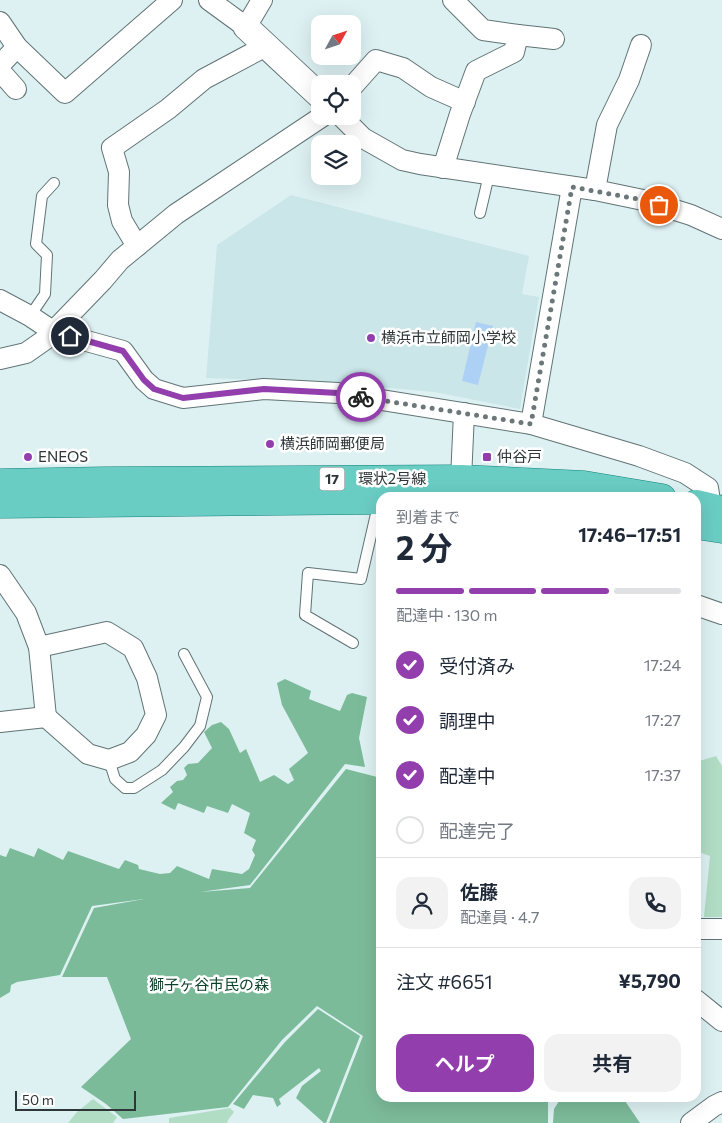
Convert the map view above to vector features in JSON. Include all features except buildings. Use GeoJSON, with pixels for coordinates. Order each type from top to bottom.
{"type":"FeatureCollection","features":[{"type":"Feature","properties":{"kind":"main road","name":"環状2号線"},"geometry":{"type":"LineString","coordinates":[[0,483],[105,480],[461,479],[584,485],[626,492]]}},
{"type":"Feature","properties":{"kind":"main road","name":"環状2号線"},"geometry":{"type":"LineString","coordinates":[[0,504],[376,500]]}},
{"type":"Feature","properties":{"kind":"street"},"geometry":{"type":"LineString","coordinates":[[0,22],[17,47],[65,92],[172,0]]}},
{"type":"Feature","properties":{"kind":"street"},"geometry":{"type":"LineString","coordinates":[[210,0],[246,27],[311,88]]}},
{"type":"Feature","properties":{"kind":"street"},"geometry":{"type":"LineString","coordinates":[[246,27],[262,0]]}},
{"type":"Feature","properties":{"kind":"street"},"geometry":{"type":"LineString","coordinates":[[453,0],[483,30],[554,39]]}},
{"type":"Feature","properties":{"kind":"street"},"geometry":{"type":"LineString","coordinates":[[443,168],[476,71],[514,52],[518,35]]}},
{"type":"Feature","properties":{"kind":"street"},"geometry":{"type":"LineString","coordinates":[[137,246],[122,221],[118,205],[119,172],[112,148],[168,109],[204,79],[266,46]]}},
{"type":"Feature","properties":{"kind":"street"},"geometry":{"type":"LineString","coordinates":[[595,190],[607,125],[629,80],[642,46]]}},
{"type":"Feature","properties":{"kind":"street"},"geometry":{"type":"LineString","coordinates":[[0,65],[17,47]]}},
{"type":"Feature","properties":{"kind":"street"},"geometry":{"type":"LineString","coordinates":[[361,77],[376,60],[403,68],[431,87],[465,102]]}},
{"type":"Feature","properties":{"kind":"street"},"geometry":{"type":"LineString","coordinates":[[0,71],[16,88]]}},
{"type":"Feature","properties":{"kind":"street"},"geometry":{"type":"LineString","coordinates":[[0,359],[26,353],[46,339],[120,260],[176,214],[311,124]]}},
{"type":"Feature","properties":{"kind":"street"},"geometry":{"type":"LineString","coordinates":[[350,125],[363,138],[402,160],[443,168],[595,190],[643,200],[692,215],[722,229]]}},
{"type":"Feature","properties":{"kind":"street"},"geometry":{"type":"LineString","coordinates":[[531,424],[572,187]]}},
{"type":"Feature","properties":{"kind":"street"},"geometry":{"type":"LineString","coordinates":[[0,300],[30,316],[54,332],[123,351],[144,380],[154,389],[183,398],[264,389],[338,393],[531,424],[640,456],[685,473],[708,488],[712,517]]}},
{"type":"Feature","properties":{"kind":"street"},"geometry":{"type":"LineString","coordinates":[[461,479],[464,413]]}},
{"type":"Feature","properties":{"kind":"street"},"geometry":{"type":"LineString","coordinates":[[0,574],[26,613],[39,647],[46,716],[88,754],[109,760],[130,752],[146,735],[156,715],[147,678],[133,648],[107,632],[39,647]]}},
{"type":"Feature","properties":{"kind":"street"},"geometry":{"type":"LineString","coordinates":[[701,607],[722,614]]}},
{"type":"Feature","properties":{"kind":"street"},"geometry":{"type":"LineString","coordinates":[[0,722],[46,716]]}},
{"type":"Feature","properties":{"kind":"street"},"geometry":{"type":"LineString","coordinates":[[701,929],[722,929]]}},
{"type":"Feature","properties":{"kind":"street"},"geometry":{"type":"LineString","coordinates":[[701,1004],[722,1021]]}},
{"type":"Feature","properties":{"kind":"street"},"geometry":{"type":"LineString","coordinates":[[691,1123],[722,1102]]}},
{"type":"Feature","properties":{"kind":"lane"},"geometry":{"type":"LineString","coordinates":[[480,213],[489,175]]}},
{"type":"Feature","properties":{"kind":"lane"},"geometry":{"type":"LineString","coordinates":[[30,316],[45,294],[47,255],[36,244],[42,196],[54,183]]}},
{"type":"Feature","properties":{"kind":"lane"},"geometry":{"type":"LineString","coordinates":[[353,643],[305,615],[308,573],[361,579],[376,517]]}},
{"type":"Feature","properties":{"kind":"lane"},"geometry":{"type":"LineString","coordinates":[[109,760],[115,779],[125,788],[134,788],[162,770],[184,747],[200,726],[207,697],[184,654]]}},
{"type":"Feature","properties":{"kind":"shaded area","name":"横浜市立師岡小学校"},"geometry":{"type":"Polygon","coordinates":[[[291,195],[529,256],[522,294],[539,297],[520,409],[434,392],[324,382],[206,378],[217,245],[291,195]]]}},
{"type":"Feature","properties":{"kind":"green space","name":"獅子ヶ谷市民の森"},"geometry":{"type":"Polygon","coordinates":[[[285,679],[311,691],[309,699],[340,711],[347,695],[352,693],[367,697],[359,738],[365,767],[345,764],[250,885],[200,892],[250,888],[346,769],[376,777],[376,1102],[548,1102],[548,1123],[329,1123],[363,1036],[317,1006],[282,1040],[228,1107],[123,1119],[106,1104],[81,1087],[131,1039],[107,977],[62,977],[94,908],[144,899],[92,906],[60,975],[17,982],[11,985],[10,992],[0,998],[0,855],[6,857],[10,848],[34,857],[38,848],[63,860],[68,851],[119,869],[125,860],[138,865],[139,869],[160,874],[170,873],[177,866],[209,879],[212,869],[242,874],[249,869],[255,855],[252,850],[256,840],[244,833],[250,813],[232,804],[228,813],[207,806],[204,813],[178,803],[175,810],[161,803],[173,792],[170,787],[177,781],[183,780],[187,775],[184,768],[188,764],[198,763],[212,748],[204,732],[212,725],[221,722],[229,729],[240,753],[246,749],[260,782],[274,775],[288,784],[294,780],[289,769],[308,753],[282,705],[277,683],[285,679]]]}},
{"type":"Feature","properties":{"kind":"green space"},"geometry":{"type":"Polygon","coordinates":[[[716,756],[722,766],[722,917],[704,917],[710,856],[701,853],[701,760],[716,756]]]}},
{"type":"Feature","properties":{"kind":"green space"},"geometry":{"type":"Polygon","coordinates":[[[318,1009],[360,1036],[326,1123],[296,1098],[302,1086],[321,1071],[319,1068],[279,1099],[281,1104],[277,1107],[273,1098],[253,1095],[244,1109],[233,1104],[285,1042],[318,1009]]]}},
{"type":"Feature","properties":{"kind":"green space"},"geometry":{"type":"Polygon","coordinates":[[[93,1099],[117,1117],[113,1123],[68,1123],[77,1112],[93,1099]]]}},
{"type":"Feature","properties":{"kind":"green space"},"geometry":{"type":"Polygon","coordinates":[[[558,1102],[626,1102],[640,1123],[553,1123],[554,1109],[558,1102]]]}},
{"type":"Feature","properties":{"kind":"green space"},"geometry":{"type":"Polygon","coordinates":[[[230,1108],[234,1112],[227,1123],[169,1123],[169,1118],[230,1108]]]}},
{"type":"Feature","properties":{"kind":"water"},"geometry":{"type":"Polygon","coordinates":[[[476,322],[493,326],[478,385],[462,381],[476,322]]]}},
{"type":"Feature","properties":{"kind":"way so far"},"geometry":{"type":"LineString","coordinates":[[361,397],[531,424],[572,187],[595,190],[659,205]]}},
{"type":"Feature","properties":{"kind":"place","name":"横浜市立師岡小学校"},"geometry":{"type":"Point","coordinates":[371,338]}},
{"type":"Feature","properties":{"kind":"place","name":"横浜師岡郵便局"},"geometry":{"type":"Point","coordinates":[270,444]}},
{"type":"Feature","properties":{"kind":"place","name":"ENEOS"},"geometry":{"type":"Point","coordinates":[28,457]}},
{"type":"Feature","properties":{"kind":"place","name":"仲谷戸"},"geometry":{"type":"Point","coordinates":[487,457]}},
{"type":"Feature","properties":{"kind":"route"},"geometry":{"type":"LineString","coordinates":[[70,336],[123,351],[144,380],[154,389],[183,398],[264,389],[338,393],[361,397]]}}]}
